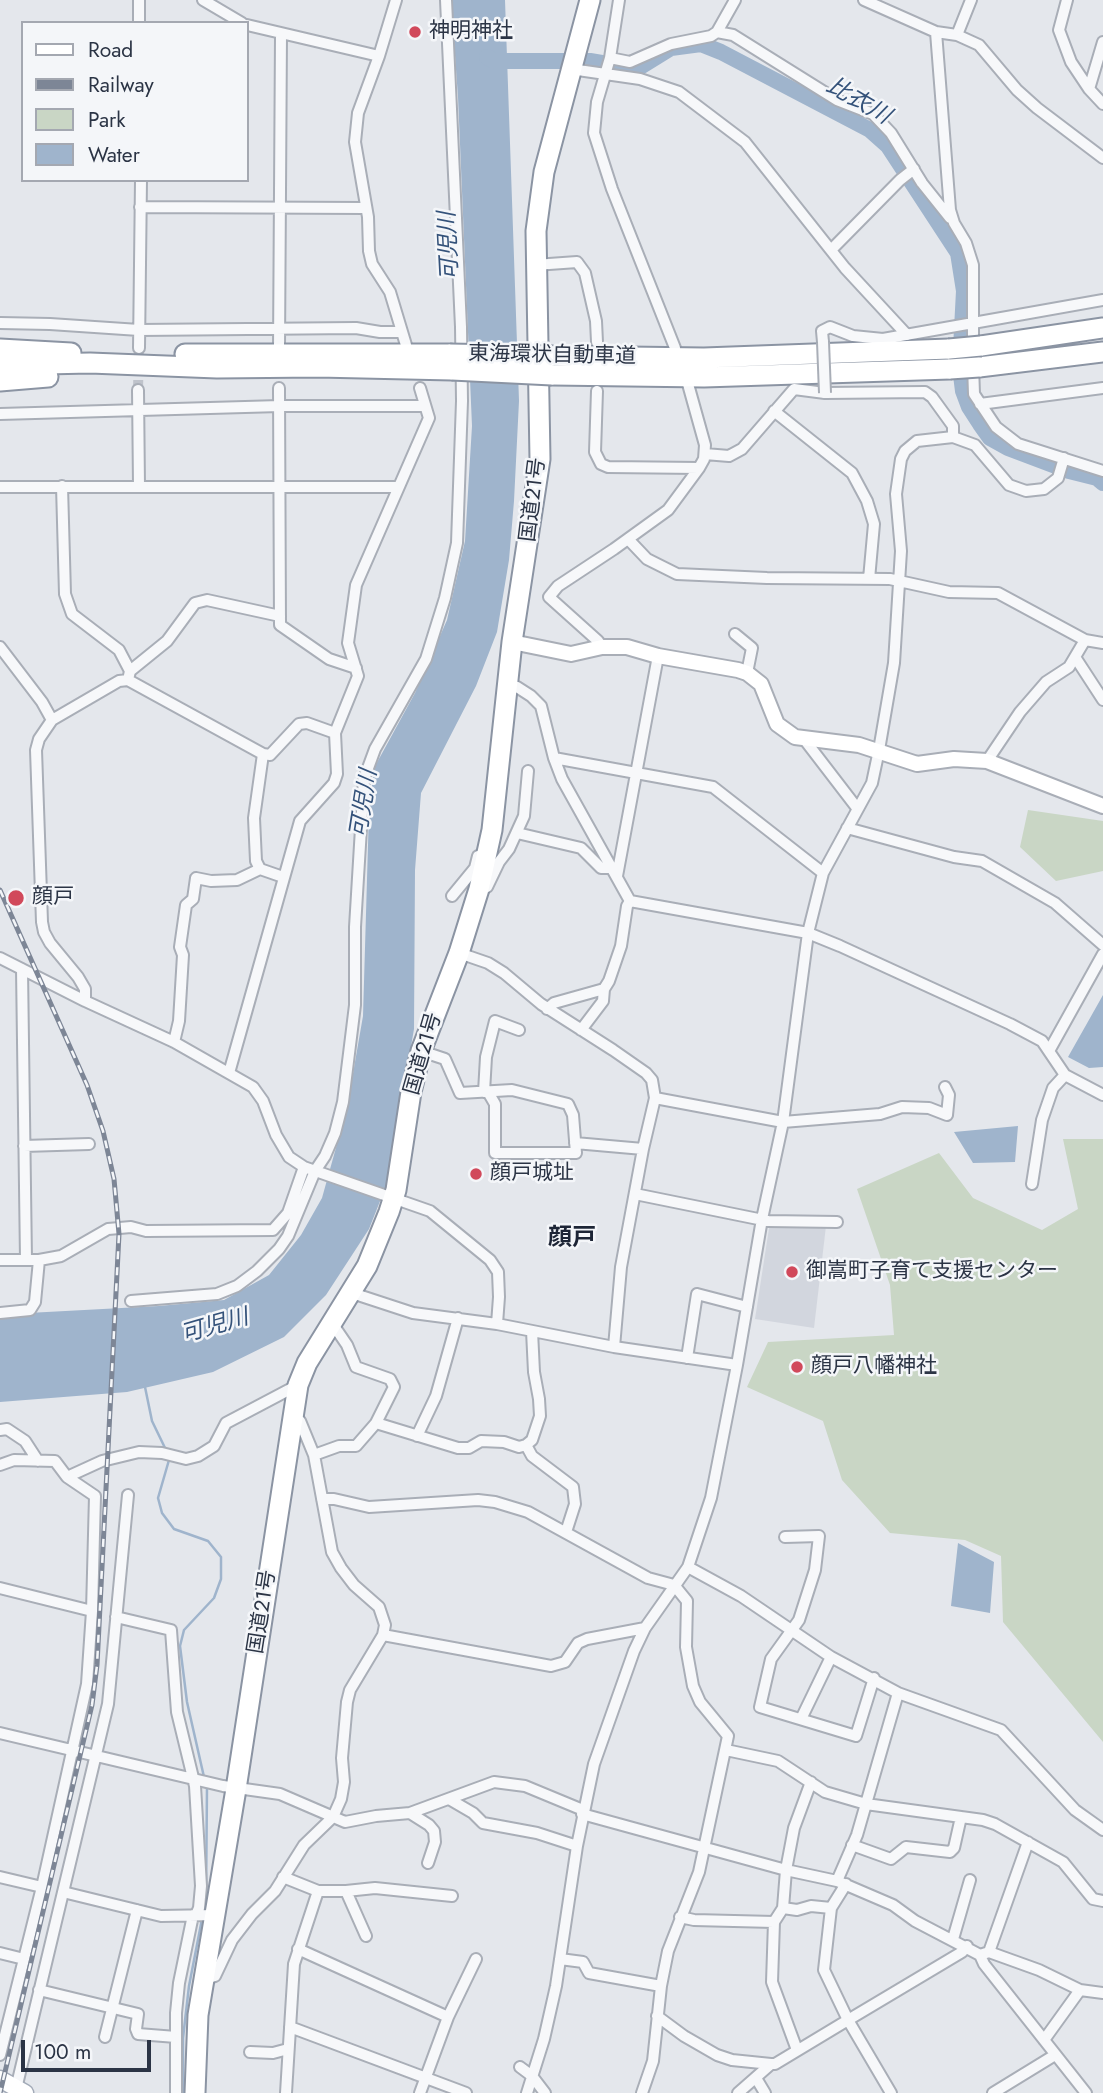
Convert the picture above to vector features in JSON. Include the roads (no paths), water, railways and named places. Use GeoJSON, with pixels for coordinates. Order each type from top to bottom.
{"type":"FeatureCollection","features":[{"type":"Feature","properties":{"kind":"highway","name":"国道21号"},"geometry":{"type":"LineString","coordinates":[[195,2093],[198,2015],[236,1789],[298,1385],[307,1363],[352,1293],[378,1241],[390,1198],[421,1051],[459,953],[479,889],[479,869],[492,831],[512,642],[540,459],[536,231],[544,172],[590,0]]}},
{"type":"Feature","properties":{"kind":"highway","name":"東海環状自動車道"},"geometry":{"type":"LineString","coordinates":[[552,365],[981,346],[1103,327]]}},
{"type":"Feature","properties":{"kind":"highway","name":"東海環状自動車道"},"geometry":{"type":"LineString","coordinates":[[0,351],[552,365],[704,377],[950,369],[1103,352]]}},
{"type":"Feature","properties":{"kind":"highway","name":"東海環状自動車道"},"geometry":{"type":"LineString","coordinates":[[0,365],[90,363],[217,368],[451,362]]}},
{"type":"Feature","properties":{"kind":"highway"},"geometry":{"type":"LineString","coordinates":[[0,381],[110,372],[217,368]]}},
{"type":"Feature","properties":{"kind":"main road"},"geometry":{"type":"LineString","coordinates":[[0,2079],[19,2091]]}},
{"type":"Feature","properties":{"kind":"street"},"geometry":{"type":"LineString","coordinates":[[139,0],[139,21]]}},
{"type":"Feature","properties":{"kind":"street"},"geometry":{"type":"LineString","coordinates":[[203,0],[239,21]]}},
{"type":"Feature","properties":{"kind":"street"},"geometry":{"type":"LineString","coordinates":[[396,0],[358,113],[355,142],[372,264],[390,292],[406,345]]}},
{"type":"Feature","properties":{"kind":"street"},"geometry":{"type":"LineString","coordinates":[[0,1260],[39,1260],[61,1256],[108,1229],[131,1227],[146,1231],[273,1230],[288,1213],[309,1169],[325,1156],[335,1133],[351,1049],[355,1005],[355,927],[363,779],[375,749],[426,659],[445,598],[457,543],[462,401],[461,327],[446,0]]}},
{"type":"Feature","properties":{"kind":"street"},"geometry":{"type":"LineString","coordinates":[[619,0],[607,74],[597,102],[594,133],[612,189],[675,348]]}},
{"type":"Feature","properties":{"kind":"street"},"geometry":{"type":"LineString","coordinates":[[610,58],[630,62],[671,44],[711,36],[717,32],[735,0]]}},
{"type":"Feature","properties":{"kind":"street"},"geometry":{"type":"LineString","coordinates":[[864,0],[936,32],[957,35],[979,45],[1017,90],[1103,158]]}},
{"type":"Feature","properties":{"kind":"street"},"geometry":{"type":"LineString","coordinates":[[957,35],[971,0]]}},
{"type":"Feature","properties":{"kind":"street"},"geometry":{"type":"LineString","coordinates":[[1067,0],[1059,30],[1071,62],[1103,104]]}},
{"type":"Feature","properties":{"kind":"street"},"geometry":{"type":"LineString","coordinates":[[248,25],[281,35],[379,56]]}},
{"type":"Feature","properties":{"kind":"street"},"geometry":{"type":"LineString","coordinates":[[717,32],[733,35],[837,100],[873,114],[891,133],[966,243],[973,265],[974,394],[980,404],[996,427],[1018,444],[1103,471]]}},
{"type":"Feature","properties":{"kind":"street"},"geometry":{"type":"LineString","coordinates":[[936,32],[950,210],[954,223]]}},
{"type":"Feature","properties":{"kind":"street"},"geometry":{"type":"LineString","coordinates":[[279,348],[281,35]]}},
{"type":"Feature","properties":{"kind":"street"},"geometry":{"type":"LineString","coordinates":[[1089,89],[1103,43]]}},
{"type":"Feature","properties":{"kind":"street"},"geometry":{"type":"LineString","coordinates":[[573,61],[607,74],[640,79],[679,92],[745,142],[831,250],[907,335]]}},
{"type":"Feature","properties":{"kind":"street"},"geometry":{"type":"LineString","coordinates":[[831,250],[914,169]]}},
{"type":"Feature","properties":{"kind":"street"},"geometry":{"type":"LineString","coordinates":[[139,348],[141,182]]}},
{"type":"Feature","properties":{"kind":"street"},"geometry":{"type":"LineString","coordinates":[[139,207],[366,208]]}},
{"type":"Feature","properties":{"kind":"street"},"geometry":{"type":"LineString","coordinates":[[535,265],[577,262],[585,273],[596,321],[597,342]]}},
{"type":"Feature","properties":{"kind":"street"},"geometry":{"type":"LineString","coordinates":[[825,393],[822,331],[830,327],[853,336],[883,339],[1103,300]]}},
{"type":"Feature","properties":{"kind":"street"},"geometry":{"type":"LineString","coordinates":[[0,323],[139,330],[356,328],[402,332]]}},
{"type":"Feature","properties":{"kind":"street"},"geometry":{"type":"LineString","coordinates":[[602,647],[549,597],[558,586],[668,510],[699,468],[705,454],[705,444],[688,384]]}},
{"type":"Feature","properties":{"kind":"street"},"geometry":{"type":"LineString","coordinates":[[279,388],[280,625],[329,659],[356,668]]}},
{"type":"Feature","properties":{"kind":"street"},"geometry":{"type":"LineString","coordinates":[[229,1073],[300,821],[334,783],[337,774],[335,733],[359,676],[348,643],[356,585],[429,418],[420,388]]}},
{"type":"Feature","properties":{"kind":"street"},"geometry":{"type":"LineString","coordinates":[[980,404],[1103,388]]}},
{"type":"Feature","properties":{"kind":"street"},"geometry":{"type":"LineString","coordinates":[[705,454],[729,456],[742,449],[794,389],[825,393],[925,391],[953,426],[953,437]]}},
{"type":"Feature","properties":{"kind":"street"},"geometry":{"type":"LineString","coordinates":[[138,390],[139,485]]}},
{"type":"Feature","properties":{"kind":"street"},"geometry":{"type":"LineString","coordinates":[[597,391],[595,452],[601,464],[608,467],[699,468]]}},
{"type":"Feature","properties":{"kind":"street"},"geometry":{"type":"LineString","coordinates":[[0,414],[139,408],[425,406]]}},
{"type":"Feature","properties":{"kind":"street"},"geometry":{"type":"LineString","coordinates":[[774,411],[852,473],[867,501],[874,524],[869,579]]}},
{"type":"Feature","properties":{"kind":"street"},"geometry":{"type":"LineString","coordinates":[[527,2093],[550,2017],[583,1812],[603,1735],[645,1628],[688,1567],[710,1498],[737,1366],[762,1219],[783,1122],[808,933],[822,873],[872,783],[879,750],[894,663],[901,551],[896,494],[901,458],[917,441],[953,437],[975,445],[1009,485],[1026,491],[1044,489],[1058,478],[1064,457]]}},
{"type":"Feature","properties":{"kind":"street"},"geometry":{"type":"LineString","coordinates":[[62,486],[65,594],[72,614],[119,650],[129,676],[263,754],[270,755],[299,724],[307,723],[335,733]]}},
{"type":"Feature","properties":{"kind":"street"},"geometry":{"type":"LineString","coordinates":[[0,487],[397,487]]}},
{"type":"Feature","properties":{"kind":"street"},"geometry":{"type":"LineString","coordinates":[[628,539],[647,559],[677,574],[869,579],[900,581],[949,592],[998,593],[1084,640],[1103,643]]}},
{"type":"Feature","properties":{"kind":"street"},"geometry":{"type":"LineString","coordinates":[[85,1001],[85,989],[50,943],[42,922],[36,750],[39,739],[52,720],[129,676],[167,641],[195,603],[207,600],[280,616]]}},
{"type":"Feature","properties":{"kind":"street"},"geometry":{"type":"LineString","coordinates":[[735,634],[752,648],[747,673]]}},
{"type":"Feature","properties":{"kind":"street"},"geometry":{"type":"LineString","coordinates":[[987,761],[1032,698],[1046,682],[1064,671],[1084,640]]}},
{"type":"Feature","properties":{"kind":"street"},"geometry":{"type":"LineString","coordinates":[[512,642],[572,654],[602,647],[627,647],[657,656],[747,673],[761,684],[777,724],[795,737],[842,741],[879,750],[917,764],[954,759],[987,761],[1103,806]]}},
{"type":"Feature","properties":{"kind":"street"},"geometry":{"type":"LineString","coordinates":[[0,647],[42,702],[52,720]]}},
{"type":"Feature","properties":{"kind":"street"},"geometry":{"type":"LineString","coordinates":[[614,872],[637,772],[657,656]]}},
{"type":"Feature","properties":{"kind":"street"},"geometry":{"type":"LineString","coordinates":[[1075,657],[1103,700]]}},
{"type":"Feature","properties":{"kind":"street"},"geometry":{"type":"LineString","coordinates":[[508,685],[517,687],[541,706],[562,779],[630,901],[618,954],[604,989],[603,1001],[581,1030]]}},
{"type":"Feature","properties":{"kind":"street"},"geometry":{"type":"LineString","coordinates":[[804,739],[857,807]]}},
{"type":"Feature","properties":{"kind":"street"},"geometry":{"type":"LineString","coordinates":[[263,754],[254,818],[256,861],[260,869],[283,877]]}},
{"type":"Feature","properties":{"kind":"street"},"geometry":{"type":"LineString","coordinates":[[554,758],[713,787],[822,873]]}},
{"type":"Feature","properties":{"kind":"street"},"geometry":{"type":"LineString","coordinates":[[479,889],[486,889],[517,833],[524,816],[528,771]]}},
{"type":"Feature","properties":{"kind":"street"},"geometry":{"type":"LineString","coordinates":[[452,897],[479,869],[486,802]]}},
{"type":"Feature","properties":{"kind":"street"},"geometry":{"type":"LineString","coordinates":[[847,828],[954,857],[982,861],[1055,903],[1103,946]]}},
{"type":"Feature","properties":{"kind":"street"},"geometry":{"type":"LineString","coordinates":[[517,833],[581,848],[601,868],[614,872]]}},
{"type":"Feature","properties":{"kind":"street"},"geometry":{"type":"LineString","coordinates":[[174,1042],[179,1021],[183,955],[180,947],[187,905],[193,899],[196,878],[211,881],[237,880],[260,869]]}},
{"type":"Feature","properties":{"kind":"street"},"geometry":{"type":"LineString","coordinates":[[630,901],[808,933],[1042,1041],[1065,1075],[1103,1095]]}},
{"type":"Feature","properties":{"kind":"street"},"geometry":{"type":"LineString","coordinates":[[459,953],[488,963],[505,973],[547,1009],[646,1073],[655,1088],[621,1267],[614,1347]]}},
{"type":"Feature","properties":{"kind":"street"},"geometry":{"type":"LineString","coordinates":[[1049,1051],[1103,954]]}},
{"type":"Feature","properties":{"kind":"street"},"geometry":{"type":"LineString","coordinates":[[0,958],[174,1042],[253,1087],[263,1101],[276,1135],[289,1157],[309,1169],[430,1211],[490,1260],[498,1272],[497,1324]]}},
{"type":"Feature","properties":{"kind":"street"},"geometry":{"type":"LineString","coordinates":[[22,969],[26,1260]]}},
{"type":"Feature","properties":{"kind":"street"},"geometry":{"type":"LineString","coordinates":[[547,1009],[554,1003],[604,989]]}},
{"type":"Feature","properties":{"kind":"street"},"geometry":{"type":"LineString","coordinates":[[421,1051],[445,1059],[460,1093],[486,1092],[512,1090],[568,1104],[573,1115],[576,1153],[495,1153],[495,1104],[486,1092],[486,1057],[495,1021],[519,1030]]}},
{"type":"Feature","properties":{"kind":"street"},"geometry":{"type":"LineString","coordinates":[[1032,1184],[1042,1120],[1053,1088],[1065,1075]]}},
{"type":"Feature","properties":{"kind":"street"},"geometry":{"type":"LineString","coordinates":[[655,1098],[783,1122],[880,1114],[902,1107],[929,1108],[947,1115],[949,1095],[945,1087]]}},
{"type":"Feature","properties":{"kind":"street"},"geometry":{"type":"LineString","coordinates":[[575,1143],[643,1149]]}},
{"type":"Feature","properties":{"kind":"street"},"geometry":{"type":"LineString","coordinates":[[24,1146],[89,1144]]}},
{"type":"Feature","properties":{"kind":"street"},"geometry":{"type":"LineString","coordinates":[[131,1301],[217,1294],[237,1286],[264,1264],[284,1242],[309,1169]]}},
{"type":"Feature","properties":{"kind":"street"},"geometry":{"type":"LineString","coordinates":[[635,1194],[762,1219],[837,1222]]}},
{"type":"Feature","properties":{"kind":"street"},"geometry":{"type":"LineString","coordinates":[[0,1313],[30,1310],[34,1302],[39,1260]]}},
{"type":"Feature","properties":{"kind":"street"},"geometry":{"type":"LineString","coordinates":[[352,1293],[413,1313],[497,1324],[614,1347],[737,1366]]}},
{"type":"Feature","properties":{"kind":"street"},"geometry":{"type":"LineString","coordinates":[[687,1358],[697,1294],[747,1307]]}},
{"type":"Feature","properties":{"kind":"street"},"geometry":{"type":"LineString","coordinates":[[417,1436],[436,1396],[458,1318]]}},
{"type":"Feature","properties":{"kind":"street"},"geometry":{"type":"LineString","coordinates":[[314,1455],[339,1446],[356,1446],[376,1423],[394,1387],[390,1379],[356,1367],[347,1345],[329,1326]]}},
{"type":"Feature","properties":{"kind":"street"},"geometry":{"type":"LineString","coordinates":[[376,1423],[458,1448],[469,1448],[481,1441],[519,1447],[526,1445],[532,1440],[540,1416],[532,1331]]}},
{"type":"Feature","properties":{"kind":"street"},"geometry":{"type":"LineString","coordinates":[[67,1477],[102,1461],[139,1452],[162,1453],[186,1459],[198,1456],[214,1446],[226,1423],[298,1385]]}},
{"type":"Feature","properties":{"kind":"street"},"geometry":{"type":"LineString","coordinates":[[205,1979],[215,1976],[232,1940],[252,1914],[275,1891],[304,1845],[333,1817],[344,1783],[342,1758],[350,1690],[383,1635],[385,1625],[379,1607],[354,1585],[332,1552],[314,1455],[300,1421],[292,1415]]}},
{"type":"Feature","properties":{"kind":"street"},"geometry":{"type":"LineString","coordinates":[[0,1430],[7,1429],[25,1441],[37,1461]]}},
{"type":"Feature","properties":{"kind":"street"},"geometry":{"type":"LineString","coordinates":[[526,1445],[532,1456],[573,1487],[575,1504],[566,1532]]}},
{"type":"Feature","properties":{"kind":"street"},"geometry":{"type":"LineString","coordinates":[[0,1465],[14,1460],[55,1461],[67,1477],[95,1496],[87,1684],[42,1887],[0,2055]]}},
{"type":"Feature","properties":{"kind":"street"},"geometry":{"type":"LineString","coordinates":[[19,2091],[39,1990],[108,1704],[128,1495]]}},
{"type":"Feature","properties":{"kind":"street"},"geometry":{"type":"LineString","coordinates":[[321,1499],[334,1499],[369,1507],[478,1500],[495,1502],[528,1512],[648,1578],[674,1585],[687,1601],[686,1647],[693,1686],[700,1702],[728,1736],[699,1872],[668,1951],[657,2015],[653,2062],[642,2093]]}},
{"type":"Feature","properties":{"kind":"street"},"geometry":{"type":"LineString","coordinates":[[785,1537],[819,1536],[815,1570],[799,1620],[771,1659],[760,1707],[856,1736],[874,1678]]}},
{"type":"Feature","properties":{"kind":"street"},"geometry":{"type":"LineString","coordinates":[[688,1567],[741,1597],[831,1657],[898,1693],[1001,1730],[1075,1810],[1103,1830]]}},
{"type":"Feature","properties":{"kind":"street"},"geometry":{"type":"LineString","coordinates":[[0,1588],[92,1611]]}},
{"type":"Feature","properties":{"kind":"street"},"geometry":{"type":"LineString","coordinates":[[116,1617],[172,1630],[177,1712],[195,1786],[201,1886],[199,1908],[194,1915],[179,1983],[176,2013],[176,2093]]}},
{"type":"Feature","properties":{"kind":"street"},"geometry":{"type":"LineString","coordinates":[[383,1635],[551,1666],[565,1662],[578,1643],[587,1639],[645,1628]]}},
{"type":"Feature","properties":{"kind":"street"},"geometry":{"type":"LineString","coordinates":[[801,1719],[831,1657]]}},
{"type":"Feature","properties":{"kind":"street"},"geometry":{"type":"LineString","coordinates":[[891,2093],[848,2020],[824,1970],[831,1908],[866,1804],[898,1693]]}},
{"type":"Feature","properties":{"kind":"street"},"geometry":{"type":"LineString","coordinates":[[0,1733],[236,1789],[280,1794],[345,1822],[411,1813],[494,1782],[514,1783],[538,1790],[619,1826],[841,1883],[893,1905],[915,1921],[967,1947],[1039,1970],[1080,1990],[1103,1993]]}},
{"type":"Feature","properties":{"kind":"street"},"geometry":{"type":"LineString","coordinates":[[726,1751],[778,1761],[825,1792],[866,1804],[995,1824],[1063,1862],[1093,1899],[1103,1901]]}},
{"type":"Feature","properties":{"kind":"street"},"geometry":{"type":"LineString","coordinates":[[797,2050],[772,1982],[774,1922],[783,1908],[786,1870],[794,1828],[811,1782]]}},
{"type":"Feature","properties":{"kind":"street"},"geometry":{"type":"LineString","coordinates":[[449,1799],[473,1813],[483,1823],[537,1833],[577,1846]]}},
{"type":"Feature","properties":{"kind":"street"},"geometry":{"type":"LineString","coordinates":[[411,1813],[429,1825],[433,1832],[435,1842],[428,1863]]}},
{"type":"Feature","properties":{"kind":"street"},"geometry":{"type":"LineString","coordinates":[[852,1845],[891,1859],[906,1847],[950,1852],[954,1848],[961,1817]]}},
{"type":"Feature","properties":{"kind":"street"},"geometry":{"type":"LineString","coordinates":[[984,1953],[1028,1842]]}},
{"type":"Feature","properties":{"kind":"street"},"geometry":{"type":"LineString","coordinates":[[0,1877],[42,1887]]}},
{"type":"Feature","properties":{"kind":"street"},"geometry":{"type":"LineString","coordinates":[[284,1877],[318,1891],[346,1892],[375,1888],[452,1896]]}},
{"type":"Feature","properties":{"kind":"street"},"geometry":{"type":"LineString","coordinates":[[953,1939],[970,1880]]}},
{"type":"Feature","properties":{"kind":"street"},"geometry":{"type":"LineString","coordinates":[[286,2093],[295,1964],[318,1891]]}},
{"type":"Feature","properties":{"kind":"street"},"geometry":{"type":"LineString","coordinates":[[63,1892],[161,1916],[216,1915]]}},
{"type":"Feature","properties":{"kind":"street"},"geometry":{"type":"LineString","coordinates":[[346,1892],[366,1936]]}},
{"type":"Feature","properties":{"kind":"street"},"geometry":{"type":"LineString","coordinates":[[783,1908],[831,1908]]}},
{"type":"Feature","properties":{"kind":"street"},"geometry":{"type":"LineString","coordinates":[[105,2037],[137,1910]]}},
{"type":"Feature","properties":{"kind":"street"},"geometry":{"type":"LineString","coordinates":[[680,1917],[694,1920],[774,1922]]}},
{"type":"Feature","properties":{"kind":"street"},"geometry":{"type":"LineString","coordinates":[[738,2093],[771,2064],[967,1947]]}},
{"type":"Feature","properties":{"kind":"street"},"geometry":{"type":"LineString","coordinates":[[299,1949],[448,2017]]}},
{"type":"Feature","properties":{"kind":"street"},"geometry":{"type":"LineString","coordinates":[[0,1953],[24,1959]]}},
{"type":"Feature","properties":{"kind":"street"},"geometry":{"type":"LineString","coordinates":[[984,1953],[1044,2040],[1086,2093]]}},
{"type":"Feature","properties":{"kind":"street"},"geometry":{"type":"LineString","coordinates":[[420,2093],[448,2017],[476,1959]]}},
{"type":"Feature","properties":{"kind":"street"},"geometry":{"type":"LineString","coordinates":[[560,1959],[583,1962],[589,1973],[661,1986]]}},
{"type":"Feature","properties":{"kind":"street"},"geometry":{"type":"LineString","coordinates":[[39,1990],[138,2014],[138,2034],[176,2037]]}},
{"type":"Feature","properties":{"kind":"street"},"geometry":{"type":"LineString","coordinates":[[1044,2040],[1080,1990]]}},
{"type":"Feature","properties":{"kind":"street"},"geometry":{"type":"LineString","coordinates":[[176,2013],[198,2015]]}},
{"type":"Feature","properties":{"kind":"street"},"geometry":{"type":"LineString","coordinates":[[657,2015],[684,2036],[717,2056],[771,2064]]}},
{"type":"Feature","properties":{"kind":"street"},"geometry":{"type":"LineString","coordinates":[[290,2026],[467,2093]]}},
{"type":"Feature","properties":{"kind":"street"},"geometry":{"type":"LineString","coordinates":[[250,2052],[273,2053],[288,2049]]}},
{"type":"Feature","properties":{"kind":"street"},"geometry":{"type":"LineString","coordinates":[[993,2093],[1055,2055]]}},
{"type":"Feature","properties":{"kind":"street"},"geometry":{"type":"LineString","coordinates":[[520,2067],[532,2076],[545,2093]]}},
{"type":"Feature","properties":{"kind":"street"},"geometry":{"type":"LineString","coordinates":[[756,2078],[765,2093]]}},
{"type":"Feature","properties":{"kind":"water","name":"可児川"},"geometry":{"type":"Polygon","coordinates":[[[451,0],[505,0],[519,401],[514,501],[509,560],[497,632],[476,686],[421,793],[415,870],[414,1029],[388,1181],[369,1229],[326,1295],[284,1337],[213,1372],[127,1392],[0,1402],[0,1316],[224,1300],[269,1275],[301,1235],[322,1198],[347,1108],[363,1016],[369,811],[374,768],[415,693],[447,620],[465,541],[472,426],[458,97],[451,0]]]}},
{"type":"Feature","properties":{"kind":"water"},"geometry":{"type":"Polygon","coordinates":[[[1103,995],[1103,1067],[1089,1068],[1068,1057],[1103,995]]]}},
{"type":"Feature","properties":{"kind":"water"},"geometry":{"type":"Polygon","coordinates":[[[1018,1126],[1015,1162],[973,1163],[954,1132],[1018,1126]]]}},
{"type":"Feature","properties":{"kind":"water"},"geometry":{"type":"Polygon","coordinates":[[[958,1543],[994,1562],[990,1613],[951,1606],[958,1543]]]}},
{"type":"Feature","properties":{"kind":"waterway","name":"比衣川"},"geometry":{"type":"LineString","coordinates":[[487,57],[494,61],[590,61],[637,69],[671,48],[701,44],[870,130],[888,146],[958,253],[964,291],[960,367],[963,391],[980,424],[990,438],[1008,448],[1069,471],[1097,478],[1103,483]]}},
{"type":"Feature","properties":{"kind":"waterway"},"geometry":{"type":"LineString","coordinates":[[145,1387],[152,1421],[166,1450]]}},
{"type":"Feature","properties":{"kind":"waterway"},"geometry":{"type":"LineString","coordinates":[[169,1460],[158,1498],[162,1513],[174,1529],[208,1541],[221,1557],[221,1579],[214,1598],[184,1630],[180,1646],[187,1702],[204,1777]]}},
{"type":"Feature","properties":{"kind":"waterway"},"geometry":{"type":"LineString","coordinates":[[203,1913],[206,1900],[207,1787]]}},
{"type":"Feature","properties":{"kind":"waterway"},"geometry":{"type":"LineString","coordinates":[[183,2093],[183,2038],[189,1986],[202,1919]]}},
{"type":"Feature","properties":{"kind":"tunnel"},"geometry":{"type":"LineString","coordinates":[[138,390],[139,348]]}},
{"type":"Feature","properties":{"kind":"railway"},"geometry":{"type":"LineString","coordinates":[[0,890],[87,1085],[103,1131],[114,1179],[119,1234],[97,1665],[92,1705],[0,2093]]}},
{"type":"Feature","properties":{"kind":"place","name":"神明神社"},"geometry":{"type":"Point","coordinates":[415,32]}},
{"type":"Feature","properties":{"kind":"place","name":"顔戸"},"geometry":{"type":"Point","coordinates":[16,898]}},
{"type":"Feature","properties":{"kind":"place","name":"顔戸城址"},"geometry":{"type":"Point","coordinates":[476,1174]}},
{"type":"Feature","properties":{"kind":"place","name":"御嵩町子育て支援センター"},"geometry":{"type":"Point","coordinates":[792,1272]}},
{"type":"Feature","properties":{"kind":"place","name":"顔戸八幡神社"},"geometry":{"type":"Point","coordinates":[797,1367]}},
{"type":"Feature","properties":{"kind":"district","name":"顔戸"},"geometry":{"type":"Point","coordinates":[572,1239]}}]}
